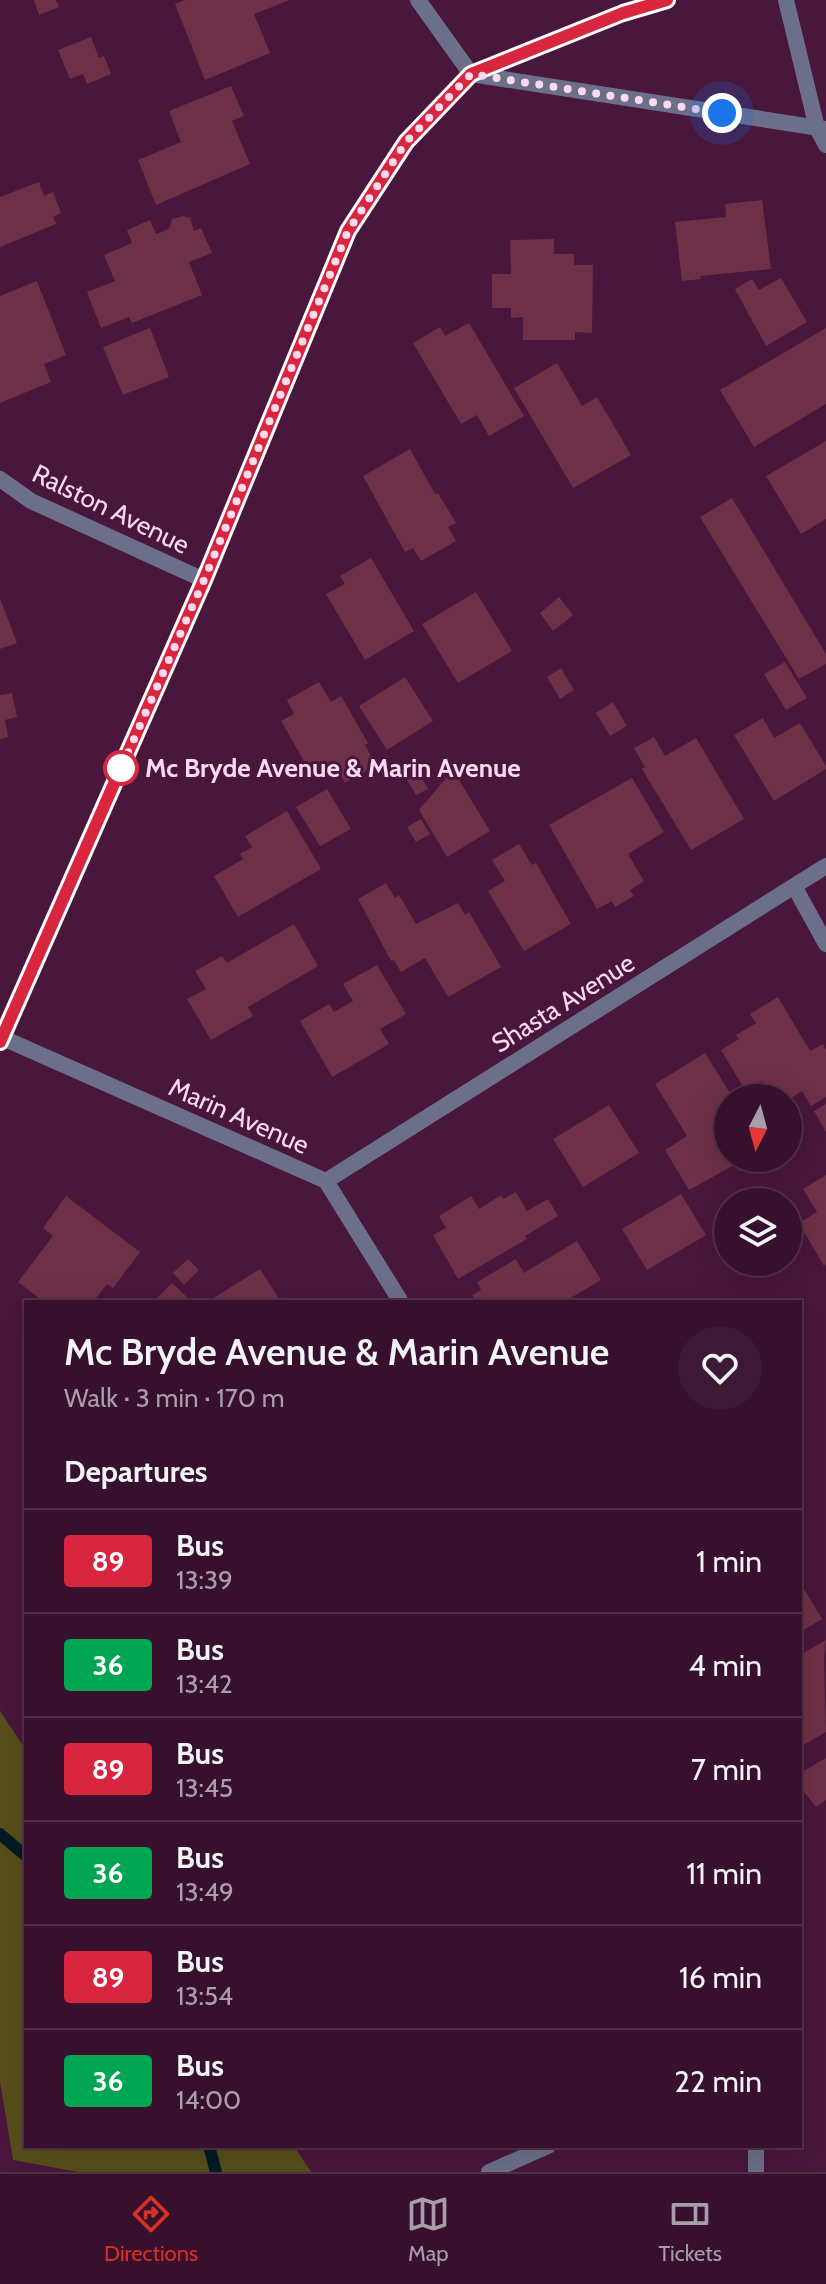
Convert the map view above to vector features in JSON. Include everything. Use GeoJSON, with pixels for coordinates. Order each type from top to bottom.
{"type":"FeatureCollection","features":[{"type":"Feature","properties":{"kind":"main road"},"geometry":{"type":"LineString","coordinates":[[1,1040],[204,580],[348,231],[406,142],[471,74],[623,13],[667,0]]}},
{"type":"Feature","properties":{"kind":"street"},"geometry":{"type":"LineString","coordinates":[[418,0],[471,74],[821,128]]}},
{"type":"Feature","properties":{"kind":"street"},"geometry":{"type":"LineString","coordinates":[[786,0],[826,145]]}},
{"type":"Feature","properties":{"kind":"street","name":"Ralston Avenue"},"geometry":{"type":"LineString","coordinates":[[0,479],[31,501],[204,580]]}},
{"type":"Feature","properties":{"kind":"street","name":"Shasta Avenue"},"geometry":{"type":"LineString","coordinates":[[326,1181],[826,866]]}},
{"type":"Feature","properties":{"kind":"street"},"geometry":{"type":"LineString","coordinates":[[794,886],[826,944]]}},
{"type":"Feature","properties":{"kind":"street","name":"Marin Avenue"},"geometry":{"type":"LineString","coordinates":[[1,1040],[326,1181],[400,1300]]}},
{"type":"Feature","properties":{"kind":"street"},"geometry":{"type":"LineString","coordinates":[[489,2172],[543,2148]]}},
{"type":"Feature","properties":{"kind":"street"},"geometry":{"type":"LineString","coordinates":[[756,2148],[756,2172]]}},
{"type":"Feature","properties":{"kind":"shaded area"},"geometry":{"type":"Polygon","coordinates":[[[0,1711],[24,1747],[24,2148],[295,2148],[311,2172],[78,2172],[13,2160],[0,2082],[0,1711]]]}},
{"type":"Feature","properties":{"kind":"building"},"geometry":{"type":"Polygon","coordinates":[[[34,0],[56,0],[59,7],[39,15],[34,0]]]}},
{"type":"Feature","properties":{"kind":"building"},"geometry":{"type":"Polygon","coordinates":[[[185,0],[290,0],[254,14],[270,53],[205,80],[175,4],[185,0]]]}},
{"type":"Feature","properties":{"kind":"building"},"geometry":{"type":"Polygon","coordinates":[[[91,37],[99,58],[104,56],[111,74],[87,84],[83,74],[70,79],[58,50],[91,37]]]}},
{"type":"Feature","properties":{"kind":"building"},"geometry":{"type":"Polygon","coordinates":[[[231,86],[244,116],[232,121],[250,164],[156,205],[138,160],[181,142],[169,111],[231,86]]]}},
{"type":"Feature","properties":{"kind":"building"},"geometry":{"type":"Polygon","coordinates":[[[39,182],[44,196],[53,192],[61,213],[53,217],[56,224],[0,247],[0,197],[39,182]]]}},
{"type":"Feature","properties":{"kind":"building"},"geometry":{"type":"Polygon","coordinates":[[[762,200],[771,269],[700,276],[701,279],[682,281],[675,222],[726,217],[725,204],[762,200]]]}},
{"type":"Feature","properties":{"kind":"building"},"geometry":{"type":"Polygon","coordinates":[[[190,218],[194,231],[201,228],[212,253],[189,262],[202,295],[132,323],[129,317],[101,328],[87,292],[115,281],[104,255],[132,243],[127,230],[150,220],[156,234],[169,229],[172,219],[190,218]]]}},
{"type":"Feature","properties":{"kind":"building"},"geometry":{"type":"Polygon","coordinates":[[[554,239],[554,254],[574,254],[574,265],[593,265],[592,333],[575,332],[575,340],[523,340],[523,317],[511,318],[511,308],[492,308],[492,274],[511,274],[510,240],[554,239]]]}},
{"type":"Feature","properties":{"kind":"building"},"geometry":{"type":"Polygon","coordinates":[[[781,278],[807,322],[766,346],[735,289],[752,279],[759,290],[781,278]]]}},
{"type":"Feature","properties":{"kind":"building"},"geometry":{"type":"Polygon","coordinates":[[[37,281],[66,355],[44,364],[51,382],[0,403],[0,296],[37,281]]]}},
{"type":"Feature","properties":{"kind":"building"},"geometry":{"type":"Polygon","coordinates":[[[469,323],[524,416],[489,436],[477,415],[461,424],[413,343],[440,327],[445,336],[469,323]]]}},
{"type":"Feature","properties":{"kind":"building"},"geometry":{"type":"Polygon","coordinates":[[[150,328],[169,377],[123,395],[103,347],[150,328]]]}},
{"type":"Feature","properties":{"kind":"building"},"geometry":{"type":"Polygon","coordinates":[[[826,328],[826,404],[754,447],[720,390],[826,328]]]}},
{"type":"Feature","properties":{"kind":"building"},"geometry":{"type":"Polygon","coordinates":[[[557,363],[582,406],[597,397],[631,455],[573,488],[514,388],[557,363]]]}},
{"type":"Feature","properties":{"kind":"building"},"geometry":{"type":"Polygon","coordinates":[[[826,441],[826,519],[801,534],[766,476],[826,441]]]}},
{"type":"Feature","properties":{"kind":"building"},"geometry":{"type":"Polygon","coordinates":[[[410,449],[435,494],[438,493],[456,523],[448,527],[456,541],[421,561],[413,548],[405,552],[363,476],[410,449]]]}},
{"type":"Feature","properties":{"kind":"building"},"geometry":{"type":"Polygon","coordinates":[[[732,498],[826,654],[826,664],[799,679],[700,517],[732,498]]]}},
{"type":"Feature","properties":{"kind":"building"},"geometry":{"type":"Polygon","coordinates":[[[371,558],[414,631],[365,660],[326,594],[345,584],[340,576],[371,558]]]}},
{"type":"Feature","properties":{"kind":"building"},"geometry":{"type":"Polygon","coordinates":[[[476,592],[512,651],[458,683],[422,624],[476,592]]]}},
{"type":"Feature","properties":{"kind":"building"},"geometry":{"type":"Polygon","coordinates":[[[559,597],[573,615],[553,631],[540,613],[559,597]]]}},
{"type":"Feature","properties":{"kind":"building"},"geometry":{"type":"Polygon","coordinates":[[[0,598],[17,643],[0,649],[0,598]]]}},
{"type":"Feature","properties":{"kind":"building"},"geometry":{"type":"Polygon","coordinates":[[[785,662],[807,698],[786,710],[764,674],[785,662]]]}},
{"type":"Feature","properties":{"kind":"building"},"geometry":{"type":"Polygon","coordinates":[[[561,668],[574,690],[560,699],[547,677],[561,668]]]}},
{"type":"Feature","properties":{"kind":"building"},"geometry":{"type":"Polygon","coordinates":[[[405,677],[433,721],[387,750],[359,706],[405,677]]]}},
{"type":"Feature","properties":{"kind":"building"},"geometry":{"type":"Polygon","coordinates":[[[319,682],[331,702],[341,696],[368,743],[365,745],[376,765],[345,783],[334,765],[313,777],[281,721],[294,714],[287,700],[319,682]]]}},
{"type":"Feature","properties":{"kind":"building"},"geometry":{"type":"Polygon","coordinates":[[[12,693],[17,717],[5,720],[8,737],[0,739],[0,695],[12,693]]]}},
{"type":"Feature","properties":{"kind":"building"},"geometry":{"type":"Polygon","coordinates":[[[613,702],[627,726],[610,736],[596,713],[613,702]]]}},
{"type":"Feature","properties":{"kind":"building"},"geometry":{"type":"Polygon","coordinates":[[[763,718],[774,738],[800,723],[826,766],[826,769],[774,801],[734,735],[763,718]]]}},
{"type":"Feature","properties":{"kind":"building"},"geometry":{"type":"Polygon","coordinates":[[[654,737],[665,756],[696,738],[744,819],[691,850],[642,769],[645,767],[634,748],[654,737]]]}},
{"type":"Feature","properties":{"kind":"building"},"geometry":{"type":"Polygon","coordinates":[[[417,770],[428,789],[416,795],[405,777],[417,770]]]}},
{"type":"Feature","properties":{"kind":"building"},"geometry":{"type":"Polygon","coordinates":[[[453,770],[490,831],[447,857],[419,810],[453,770]]]}},
{"type":"Feature","properties":{"kind":"building"},"geometry":{"type":"Polygon","coordinates":[[[632,778],[664,832],[628,854],[644,881],[630,890],[634,896],[615,907],[612,901],[597,909],[549,825],[632,778]]]}},
{"type":"Feature","properties":{"kind":"building"},"geometry":{"type":"Polygon","coordinates":[[[327,789],[351,829],[320,846],[296,807],[327,789]]]}},
{"type":"Feature","properties":{"kind":"building"},"geometry":{"type":"Polygon","coordinates":[[[287,811],[321,869],[238,917],[214,876],[243,859],[240,854],[252,847],[245,836],[287,811]]]}},
{"type":"Feature","properties":{"kind":"building"},"geometry":{"type":"Polygon","coordinates":[[[421,819],[430,834],[416,842],[407,827],[421,819]]]}},
{"type":"Feature","properties":{"kind":"building"},"geometry":{"type":"Polygon","coordinates":[[[519,844],[532,865],[536,863],[571,924],[524,951],[488,891],[505,881],[492,860],[519,844]]]}},
{"type":"Feature","properties":{"kind":"building"},"geometry":{"type":"Polygon","coordinates":[[[386,883],[395,898],[399,895],[416,924],[458,903],[465,915],[469,912],[501,967],[448,997],[425,958],[401,972],[394,960],[391,961],[358,899],[386,883]]]}},
{"type":"Feature","properties":{"kind":"building"},"geometry":{"type":"Polygon","coordinates":[[[294,924],[318,966],[248,1007],[253,1016],[211,1040],[187,999],[206,989],[195,971],[222,956],[227,963],[294,924]]]}},
{"type":"Feature","properties":{"kind":"building"},"geometry":{"type":"Polygon","coordinates":[[[377,965],[406,1014],[380,1029],[389,1044],[332,1077],[300,1021],[329,1004],[334,1012],[353,1001],[343,984],[377,965]]]}},
{"type":"Feature","properties":{"kind":"building"},"geometry":{"type":"Polygon","coordinates":[[[778,997],[810,1051],[823,1044],[826,1050],[826,1097],[811,1106],[802,1091],[802,1084],[764,1084],[762,1081],[741,1084],[721,1050],[739,1039],[736,1035],[756,1023],[750,1014],[778,997]]]}},
{"type":"Feature","properties":{"kind":"building"},"geometry":{"type":"Polygon","coordinates":[[[705,1053],[724,1084],[714,1084],[714,1172],[722,1172],[689,1190],[665,1150],[687,1136],[655,1084],[705,1053]]]}},
{"type":"Feature","properties":{"kind":"building"},"geometry":{"type":"Polygon","coordinates":[[[826,1104],[826,1132],[814,1111],[826,1104]]]}},
{"type":"Feature","properties":{"kind":"building"},"geometry":{"type":"Polygon","coordinates":[[[609,1105],[639,1153],[583,1187],[553,1139],[609,1105]]]}},
{"type":"Feature","properties":{"kind":"building"},"geometry":{"type":"Polygon","coordinates":[[[826,1175],[824,1266],[802,1228],[802,1221],[817,1212],[803,1189],[826,1175]]]}},
{"type":"Feature","properties":{"kind":"building"},"geometry":{"type":"Polygon","coordinates":[[[516,1192],[527,1211],[548,1199],[558,1216],[525,1236],[527,1239],[458,1279],[433,1235],[446,1228],[439,1216],[471,1196],[479,1209],[501,1195],[503,1199],[516,1192]]]}},
{"type":"Feature","properties":{"kind":"building"},"geometry":{"type":"Polygon","coordinates":[[[681,1194],[706,1235],[647,1270],[622,1229],[681,1194]]]}},
{"type":"Feature","properties":{"kind":"building"},"geometry":{"type":"Polygon","coordinates":[[[66,1196],[140,1252],[113,1288],[107,1284],[95,1300],[41,1300],[18,1282],[53,1236],[43,1228],[66,1196]]]}},
{"type":"Feature","properties":{"kind":"building"},"geometry":{"type":"Polygon","coordinates":[[[577,1241],[601,1280],[567,1300],[476,1300],[472,1295],[481,1290],[477,1282],[516,1259],[524,1273],[577,1241]]]}},
{"type":"Feature","properties":{"kind":"building"},"geometry":{"type":"Polygon","coordinates":[[[188,1259],[199,1270],[184,1285],[173,1273],[188,1259]]]}},
{"type":"Feature","properties":{"kind":"building"},"geometry":{"type":"Polygon","coordinates":[[[260,1269],[280,1300],[210,1300],[260,1269]]]}},
{"type":"Feature","properties":{"kind":"building"},"geometry":{"type":"Polygon","coordinates":[[[172,1283],[190,1300],[155,1300],[172,1283]]]}},
{"type":"Feature","properties":{"kind":"building"},"geometry":{"type":"Polygon","coordinates":[[[802,1585],[822,1619],[802,1631],[802,1585]]]}},
{"type":"Feature","properties":{"kind":"building"},"geometry":{"type":"Polygon","coordinates":[[[826,1640],[826,1732],[802,1746],[802,1654],[826,1640]]]}},
{"type":"Feature","properties":{"kind":"building"},"geometry":{"type":"Polygon","coordinates":[[[826,1758],[826,1800],[816,1807],[802,1790],[802,1772],[826,1758]]]}},
{"type":"Feature","properties":{"kind":"waterway"},"geometry":{"type":"LineString","coordinates":[[0,1834],[24,1854]]}},
{"type":"Feature","properties":{"kind":"waterway"},"geometry":{"type":"LineString","coordinates":[[210,2148],[216,2172]]}},
{"type":"Feature","properties":{"kind":"bus line","name":"89"},"geometry":{"type":"LineString","coordinates":[[0,1042],[204,580],[348,231],[406,142],[471,74],[623,13],[667,0]]}},
{"type":"Feature","properties":{"kind":"place","name":"Mc Bryde Avenue & Marin Avenue"},"geometry":{"type":"Point","coordinates":[121,768]}},
{"type":"Feature","properties":{"kind":"route"},"geometry":{"type":"LineString","coordinates":[[121,768],[116,780],[204,580],[348,231],[406,142],[471,74],[722,113]]}}]}
